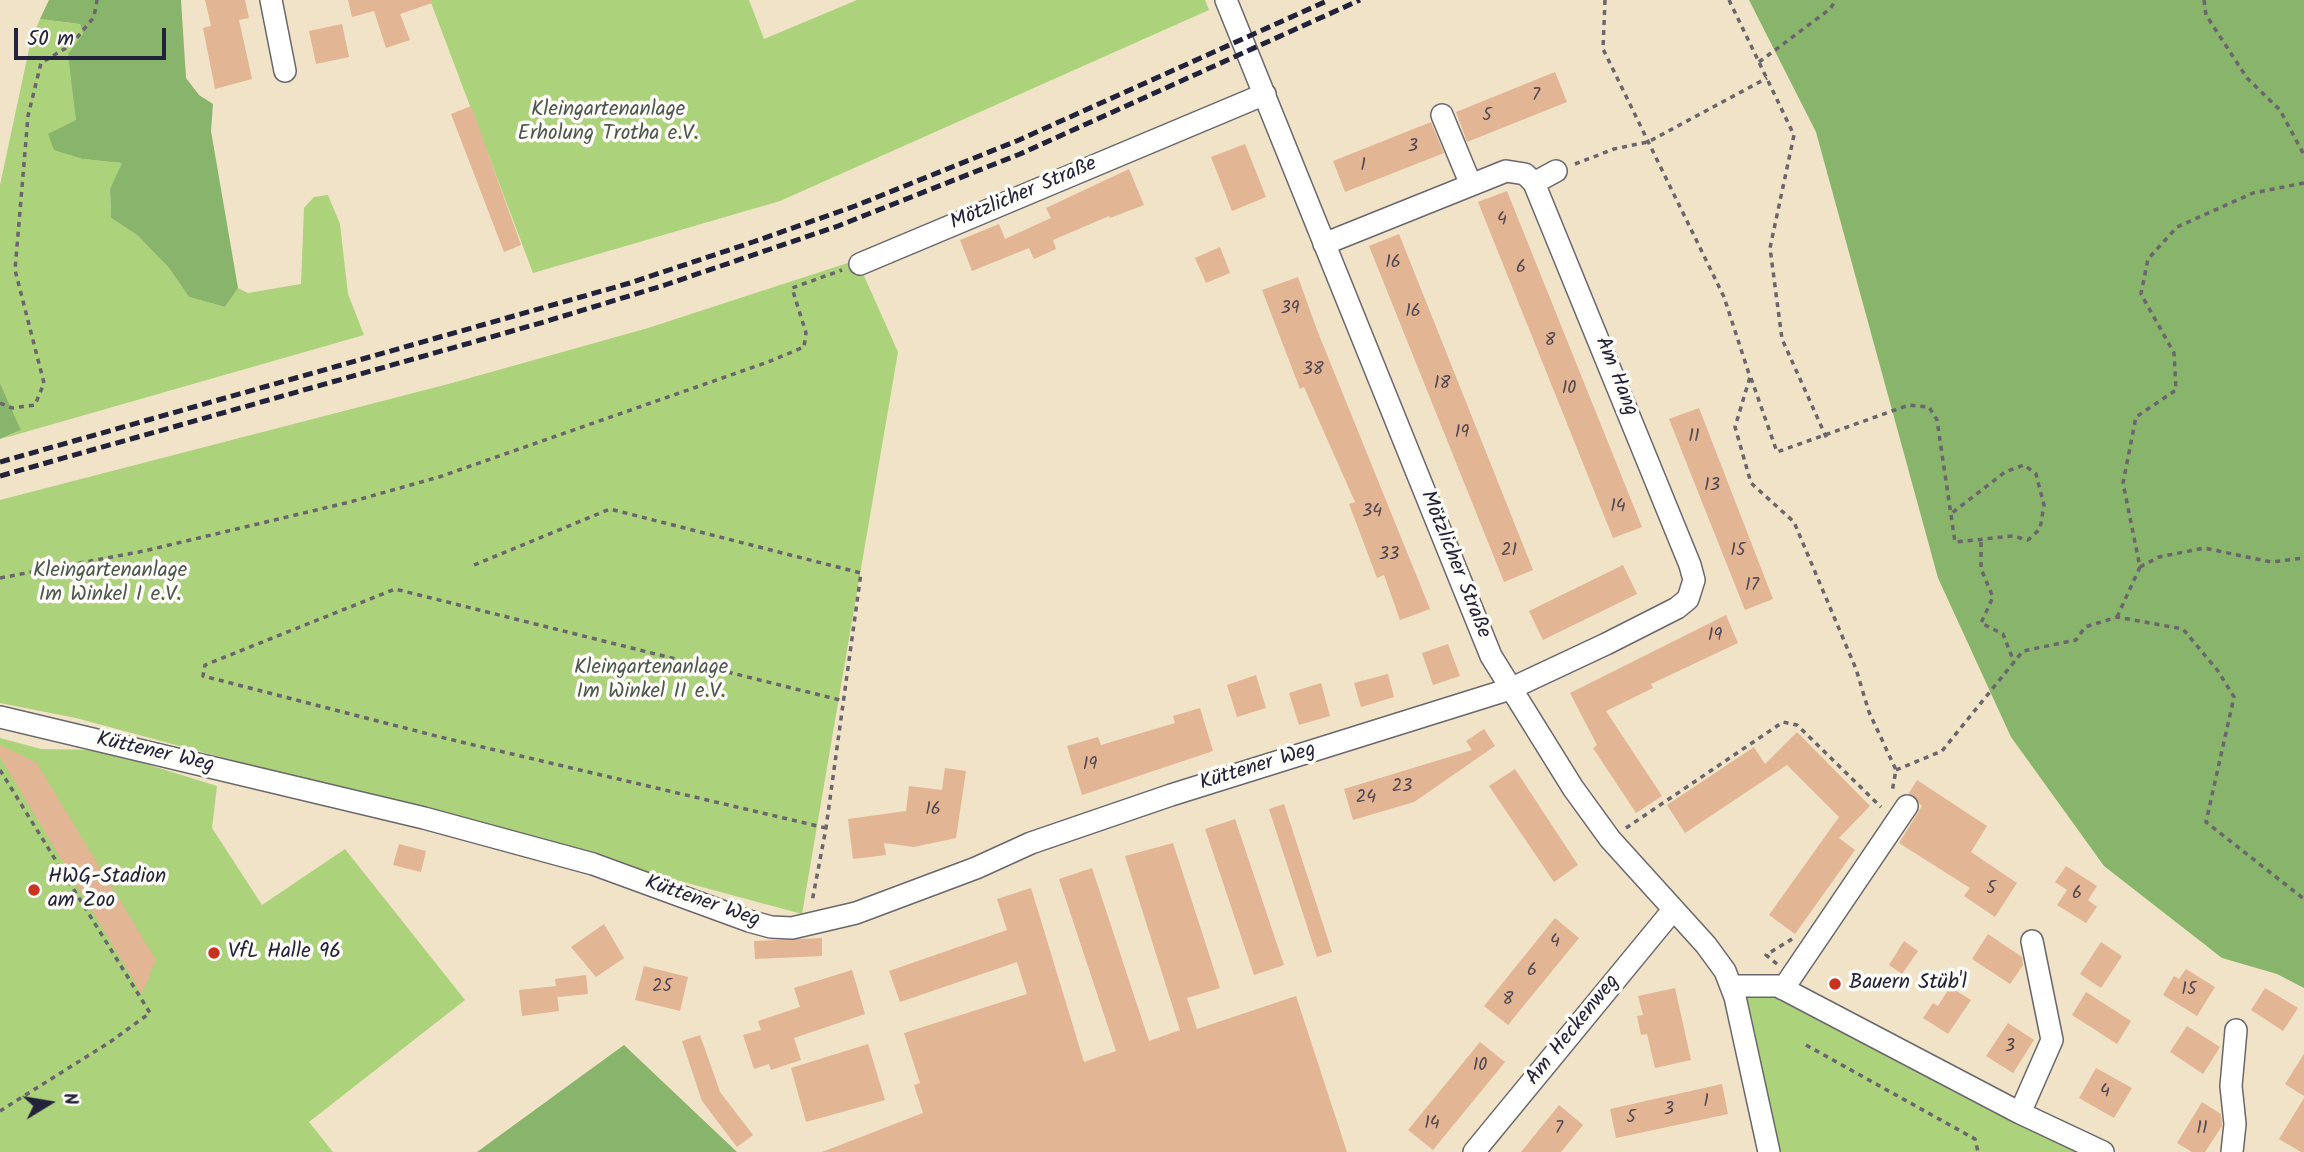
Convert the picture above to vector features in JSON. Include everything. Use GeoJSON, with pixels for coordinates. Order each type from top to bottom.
{"type":"FeatureCollection","features":[{"type":"Feature","properties":{"kind":"street"},"geometry":{"type":"LineString","coordinates":[[271,0],[285,71]]}},
{"type":"Feature","properties":{"kind":"street","name":"Mötzlicher Straße"},"geometry":{"type":"LineString","coordinates":[[1226,0],[1491,656],[1610,839],[1717,959],[1732,986],[1769,1152]]}},
{"type":"Feature","properties":{"kind":"street","name":"Mötzlicher Straße"},"geometry":{"type":"LineString","coordinates":[[860,264],[1265,94]]}},
{"type":"Feature","properties":{"kind":"street"},"geometry":{"type":"LineString","coordinates":[[1442,115],[1471,185]]}},
{"type":"Feature","properties":{"kind":"street"},"geometry":{"type":"LineString","coordinates":[[1324,244],[1515,170],[1534,183],[1556,171]]}},
{"type":"Feature","properties":{"kind":"street","name":"Am Hang"},"geometry":{"type":"LineString","coordinates":[[1510,689],[1677,608],[1688,599],[1695,580],[1534,183]]}},
{"type":"Feature","properties":{"kind":"street","name":"Küttener Weg"},"geometry":{"type":"LineString","coordinates":[[0,717],[425,818],[567,857],[771,927],[809,925],[856,913],[976,868],[1031,843],[1171,795],[1510,689]]}},
{"type":"Feature","properties":{"kind":"street"},"geometry":{"type":"LineString","coordinates":[[1786,982],[1899,809]]}},
{"type":"Feature","properties":{"kind":"street","name":"Am Heckenweg"},"geometry":{"type":"LineString","coordinates":[[1474,1152],[1673,910]]}},
{"type":"Feature","properties":{"kind":"street"},"geometry":{"type":"LineString","coordinates":[[2020,1113],[2052,1040],[2032,941]]}},
{"type":"Feature","properties":{"kind":"street"},"geometry":{"type":"LineString","coordinates":[[1732,986],[1786,982],[2020,1113],[2103,1152]]}},
{"type":"Feature","properties":{"kind":"street"},"geometry":{"type":"LineString","coordinates":[[2232,1152],[2235,1124],[2231,1086],[2236,1030]]}},
{"type":"Feature","properties":{"kind":"path"},"geometry":{"type":"LineString","coordinates":[[0,403],[12,408],[34,405],[44,383],[15,271],[28,116],[41,63],[71,45],[94,17],[97,0]]}},
{"type":"Feature","properties":{"kind":"path"},"geometry":{"type":"LineString","coordinates":[[1605,0],[1603,49],[1724,297],[1777,452],[1909,405],[1929,407],[1937,419],[1955,542],[1981,542],[2012,536],[2028,540],[2040,529],[2044,505],[2036,474],[2024,465],[2005,472],[1952,513]]}},
{"type":"Feature","properties":{"kind":"path"},"geometry":{"type":"LineString","coordinates":[[1729,0],[1794,135],[1770,248],[1782,339],[1828,439]]}},
{"type":"Feature","properties":{"kind":"path"},"geometry":{"type":"LineString","coordinates":[[1759,62],[1830,9],[1836,0]]}},
{"type":"Feature","properties":{"kind":"path"},"geometry":{"type":"LineString","coordinates":[[2204,0],[2206,15],[2248,78],[2280,110],[2304,155]]}},
{"type":"Feature","properties":{"kind":"path"},"geometry":{"type":"LineString","coordinates":[[1556,171],[1614,149],[1648,142],[1767,78]]}},
{"type":"Feature","properties":{"kind":"path"},"geometry":{"type":"LineString","coordinates":[[2140,567],[2123,483],[2136,417],[2176,390],[2174,353],[2141,293],[2148,259],[2177,227],[2253,193],[2304,183]]}},
{"type":"Feature","properties":{"kind":"path"},"geometry":{"type":"LineString","coordinates":[[0,578],[144,551],[350,502],[439,477],[768,362],[804,347],[806,333],[792,288],[860,264]]}},
{"type":"Feature","properties":{"kind":"path"},"geometry":{"type":"LineString","coordinates":[[1750,376],[1735,427],[1751,483],[1794,522],[1856,669],[1869,712],[1896,770],[1891,791],[1899,809]]}},
{"type":"Feature","properties":{"kind":"path"},"geometry":{"type":"LineString","coordinates":[[474,565],[610,509],[861,573],[826,828],[809,925]]}},
{"type":"Feature","properties":{"kind":"path"},"geometry":{"type":"LineString","coordinates":[[1981,542],[1981,569],[1993,597],[1981,623],[2003,634],[2014,662]]}},
{"type":"Feature","properties":{"kind":"path"},"geometry":{"type":"LineString","coordinates":[[2117,617],[2140,567],[2159,556],[2204,548],[2271,562],[2304,558]]}},
{"type":"Feature","properties":{"kind":"path"},"geometry":{"type":"LineString","coordinates":[[826,828],[440,737],[203,676],[205,665],[395,589],[844,701]]}},
{"type":"Feature","properties":{"kind":"path"},"geometry":{"type":"LineString","coordinates":[[1896,770],[1942,751],[2023,651],[2076,640],[2085,628],[2117,617],[2183,629],[2218,671],[2234,697],[2206,821],[2304,899]]}},
{"type":"Feature","properties":{"kind":"path"},"geometry":{"type":"LineString","coordinates":[[1610,839],[1783,722],[1797,725],[1899,809]]}},
{"type":"Feature","properties":{"kind":"path"},"geometry":{"type":"LineString","coordinates":[[0,770],[150,1013],[110,1042],[0,1111]]}},
{"type":"Feature","properties":{"kind":"path"},"geometry":{"type":"LineString","coordinates":[[1786,982],[1766,955],[1801,933]]}},
{"type":"Feature","properties":{"kind":"path"},"geometry":{"type":"LineString","coordinates":[[1806,1045],[1975,1139],[1978,1152]]}},
{"type":"Feature","properties":{"kind":"green space"},"geometry":{"type":"Polygon","coordinates":[[[49,0],[181,0],[186,78],[199,95],[213,104],[211,131],[238,288],[225,307],[189,297],[169,268],[137,235],[111,218],[110,189],[122,163],[83,159],[54,150],[48,134],[76,120],[68,54],[83,34],[80,24],[40,19],[49,0]]]}},
{"type":"Feature","properties":{"kind":"green space","name":"Kleingartenanlage Erholung Trotha e.V."},"geometry":{"type":"Polygon","coordinates":[[[430,0],[749,0],[764,39],[857,0],[1205,0],[1209,10],[780,201],[533,273],[430,0]]]}},
{"type":"Feature","properties":{"kind":"green space"},"geometry":{"type":"Polygon","coordinates":[[[1749,0],[2304,0],[2304,988],[2277,974],[2222,958],[2104,866],[2011,737],[1938,578],[1816,132],[1749,0]]]}},
{"type":"Feature","properties":{"kind":"green space"},"geometry":{"type":"Polygon","coordinates":[[[40,19],[80,24],[83,34],[74,102],[83,159],[123,163],[110,189],[111,218],[137,235],[169,268],[189,297],[225,307],[238,288],[248,293],[301,284],[304,208],[314,197],[328,195],[340,224],[348,294],[364,335],[1,439],[21,430],[0,383],[0,185],[31,40],[40,19]]]}},
{"type":"Feature","properties":{"kind":"green space"},"geometry":{"type":"Polygon","coordinates":[[[857,260],[898,352],[802,914],[76,718],[0,703],[0,500],[452,383],[648,328],[857,260]]]}},
{"type":"Feature","properties":{"kind":"green space"},"geometry":{"type":"Polygon","coordinates":[[[0,383],[21,430],[0,439],[0,383]]]}},
{"type":"Feature","properties":{"kind":"green space","name":"VfL Halle 96"},"geometry":{"type":"Polygon","coordinates":[[[0,738],[41,749],[101,750],[217,786],[212,828],[262,905],[345,849],[465,1000],[309,1122],[333,1152],[0,1152],[0,738]]]}},
{"type":"Feature","properties":{"kind":"green space"},"geometry":{"type":"Polygon","coordinates":[[[1742,993],[1775,993],[2085,1152],[1777,1152],[1742,993]]]}},
{"type":"Feature","properties":{"kind":"green space"},"geometry":{"type":"Polygon","coordinates":[[[624,1045],[737,1152],[477,1152],[624,1045]]]}},
{"type":"Feature","properties":{"kind":"building"},"geometry":{"type":"Polygon","coordinates":[[[205,0],[245,0],[249,18],[239,20],[252,79],[215,89],[203,28],[211,26],[205,0]]]}},
{"type":"Feature","properties":{"kind":"building"},"geometry":{"type":"Polygon","coordinates":[[[348,0],[432,0],[432,3],[400,14],[410,40],[386,48],[374,11],[352,17],[348,0]]]}},
{"type":"Feature","properties":{"kind":"building"},"geometry":{"type":"Polygon","coordinates":[[[342,24],[349,57],[316,64],[309,31],[342,24]]]}},
{"type":"Feature","properties":{"kind":"building"},"geometry":{"type":"Polygon","coordinates":[[[1555,72],[1567,102],[1467,142],[1456,112],[1555,72]]]}},
{"type":"Feature","properties":{"kind":"building"},"geometry":{"type":"Polygon","coordinates":[[[471,106],[521,245],[504,252],[451,114],[471,106]]]}},
{"type":"Feature","properties":{"kind":"building"},"geometry":{"type":"Polygon","coordinates":[[[1431,122],[1444,153],[1345,192],[1333,161],[1431,122]]]}},
{"type":"Feature","properties":{"kind":"building"},"geometry":{"type":"Polygon","coordinates":[[[1245,144],[1266,197],[1232,211],[1211,157],[1245,144]]]}},
{"type":"Feature","properties":{"kind":"building"},"geometry":{"type":"Polygon","coordinates":[[[1129,169],[1144,205],[1110,218],[1109,216],[1053,240],[1056,249],[1034,259],[1029,248],[972,271],[960,240],[999,224],[1005,239],[1051,218],[1046,208],[1129,169]]]}},
{"type":"Feature","properties":{"kind":"building"},"geometry":{"type":"Polygon","coordinates":[[[1507,191],[1642,527],[1613,538],[1478,202],[1507,191]]]}},
{"type":"Feature","properties":{"kind":"building"},"geometry":{"type":"Polygon","coordinates":[[[1399,234],[1533,570],[1504,582],[1369,246],[1399,234]]]}},
{"type":"Feature","properties":{"kind":"building"},"geometry":{"type":"Polygon","coordinates":[[[1220,247],[1230,273],[1206,283],[1195,258],[1220,247]]]}},
{"type":"Feature","properties":{"kind":"building"},"geometry":{"type":"Polygon","coordinates":[[[1298,277],[1430,609],[1400,620],[1384,575],[1377,578],[1349,504],[1355,502],[1304,387],[1300,389],[1262,290],[1298,277]]]}},
{"type":"Feature","properties":{"kind":"building"},"geometry":{"type":"Polygon","coordinates":[[[1699,408],[1773,599],[1745,610],[1669,419],[1699,408]]]}},
{"type":"Feature","properties":{"kind":"building"},"geometry":{"type":"Polygon","coordinates":[[[1623,565],[1637,594],[1543,640],[1529,611],[1623,565]]]}},
{"type":"Feature","properties":{"kind":"building"},"geometry":{"type":"Polygon","coordinates":[[[1726,615],[1738,643],[1651,684],[1653,688],[1606,711],[1662,796],[1636,813],[1593,748],[1597,745],[1570,693],[1726,615]]]}},
{"type":"Feature","properties":{"kind":"building"},"geometry":{"type":"Polygon","coordinates":[[[1448,644],[1460,676],[1433,685],[1422,653],[1448,644]]]}},
{"type":"Feature","properties":{"kind":"building"},"geometry":{"type":"Polygon","coordinates":[[[1388,674],[1394,697],[1361,707],[1354,683],[1388,674]]]}},
{"type":"Feature","properties":{"kind":"building"},"geometry":{"type":"Polygon","coordinates":[[[1256,675],[1266,708],[1237,717],[1227,685],[1256,675]]]}},
{"type":"Feature","properties":{"kind":"building"},"geometry":{"type":"Polygon","coordinates":[[[1321,683],[1330,716],[1299,725],[1289,693],[1321,683]]]}},
{"type":"Feature","properties":{"kind":"building"},"geometry":{"type":"Polygon","coordinates":[[[1200,708],[1213,751],[1082,795],[1067,746],[1098,737],[1101,745],[1175,723],[1173,716],[1200,708]]]}},
{"type":"Feature","properties":{"kind":"building"},"geometry":{"type":"Polygon","coordinates":[[[1484,729],[1495,746],[1414,802],[1353,820],[1344,789],[1472,750],[1466,741],[1484,729]]]}},
{"type":"Feature","properties":{"kind":"building"},"geometry":{"type":"Polygon","coordinates":[[[1797,732],[1870,806],[1839,838],[1855,850],[1795,934],[1769,915],[1839,817],[1787,765],[1685,833],[1667,805],[1754,747],[1765,764],[1797,732]]]}},
{"type":"Feature","properties":{"kind":"building"},"geometry":{"type":"Polygon","coordinates":[[[0,745],[36,762],[156,960],[142,994],[0,757],[0,745]]]}},
{"type":"Feature","properties":{"kind":"building"},"geometry":{"type":"Polygon","coordinates":[[[945,768],[966,771],[956,838],[914,847],[884,843],[886,855],[853,859],[848,819],[906,811],[909,786],[942,790],[945,768]]]}},
{"type":"Feature","properties":{"kind":"building"},"geometry":{"type":"Polygon","coordinates":[[[1515,769],[1578,865],[1554,882],[1489,786],[1515,769]]]}},
{"type":"Feature","properties":{"kind":"building"},"geometry":{"type":"Polygon","coordinates":[[[1917,780],[1987,826],[1971,852],[2017,883],[1995,917],[1964,896],[1970,888],[1899,843],[1922,806],[1909,793],[1917,780]]]}},
{"type":"Feature","properties":{"kind":"building"},"geometry":{"type":"Polygon","coordinates":[[[1284,804],[1332,952],[1317,957],[1269,809],[1284,804]]]}},
{"type":"Feature","properties":{"kind":"building"},"geometry":{"type":"Polygon","coordinates":[[[1235,819],[1284,965],[1254,975],[1205,829],[1235,819]]]}},
{"type":"Feature","properties":{"kind":"building"},"geometry":{"type":"Polygon","coordinates":[[[1173,843],[1220,988],[1187,998],[1197,1029],[1296,996],[1347,1152],[822,1152],[923,1113],[914,1085],[920,1083],[904,1033],[1027,994],[1017,962],[900,1002],[889,971],[1007,930],[997,899],[1031,888],[1084,1062],[1116,1051],[1059,879],[1092,868],[1149,1041],[1180,1030],[1125,856],[1173,843]]]}},
{"type":"Feature","properties":{"kind":"building"},"geometry":{"type":"Polygon","coordinates":[[[399,844],[426,851],[421,872],[393,865],[399,844]]]}},
{"type":"Feature","properties":{"kind":"building"},"geometry":{"type":"Polygon","coordinates":[[[2066,866],[2097,886],[2088,900],[2097,907],[2086,923],[2057,905],[2067,890],[2055,882],[2066,866]]]}},
{"type":"Feature","properties":{"kind":"building"},"geometry":{"type":"Polygon","coordinates":[[[1555,918],[1579,938],[1508,1025],[1484,1006],[1555,918]]]}},
{"type":"Feature","properties":{"kind":"building"},"geometry":{"type":"Polygon","coordinates":[[[604,924],[624,958],[596,977],[571,947],[604,924]]]}},
{"type":"Feature","properties":{"kind":"building"},"geometry":{"type":"Polygon","coordinates":[[[1988,934],[2022,957],[2023,965],[2010,984],[1972,959],[1988,934]]]}},
{"type":"Feature","properties":{"kind":"building"},"geometry":{"type":"Polygon","coordinates":[[[822,938],[822,956],[755,959],[754,941],[822,938]]]}},
{"type":"Feature","properties":{"kind":"building"},"geometry":{"type":"Polygon","coordinates":[[[1904,941],[1918,951],[1902,974],[1889,965],[1904,941]]]}},
{"type":"Feature","properties":{"kind":"building"},"geometry":{"type":"Polygon","coordinates":[[[2101,942],[2122,956],[2101,988],[2080,974],[2101,942]]]}},
{"type":"Feature","properties":{"kind":"building"},"geometry":{"type":"Polygon","coordinates":[[[644,966],[688,977],[680,1011],[635,1000],[644,966]]]}},
{"type":"Feature","properties":{"kind":"building"},"geometry":{"type":"Polygon","coordinates":[[[2186,969],[2215,987],[2197,1016],[2163,995],[2174,976],[2179,979],[2186,969]]]}},
{"type":"Feature","properties":{"kind":"building"},"geometry":{"type":"Polygon","coordinates":[[[852,970],[865,1014],[794,1038],[801,1060],[771,1070],[769,1064],[754,1069],[743,1035],[761,1030],[758,1021],[800,1007],[794,988],[852,970]]]}},
{"type":"Feature","properties":{"kind":"building"},"geometry":{"type":"Polygon","coordinates":[[[586,975],[588,994],[558,997],[557,993],[559,1011],[522,1016],[519,990],[556,986],[555,979],[586,975]]]}},
{"type":"Feature","properties":{"kind":"building"},"geometry":{"type":"Polygon","coordinates":[[[1950,987],[1971,1000],[1948,1034],[1923,1018],[1933,1003],[1938,1006],[1950,987]]]}},
{"type":"Feature","properties":{"kind":"building"},"geometry":{"type":"Polygon","coordinates":[[[1675,988],[1691,1060],[1655,1068],[1647,1034],[1641,1035],[1637,1016],[1643,1015],[1638,996],[1675,988]]]}},
{"type":"Feature","properties":{"kind":"building"},"geometry":{"type":"Polygon","coordinates":[[[2265,988],[2298,1008],[2283,1031],[2251,1010],[2265,988]]]}},
{"type":"Feature","properties":{"kind":"building"},"geometry":{"type":"Polygon","coordinates":[[[2086,992],[2131,1021],[2117,1044],[2072,1015],[2086,992]]]}},
{"type":"Feature","properties":{"kind":"building"},"geometry":{"type":"Polygon","coordinates":[[[2008,1023],[2034,1040],[2013,1073],[1986,1056],[2008,1023]]]}},
{"type":"Feature","properties":{"kind":"building"},"geometry":{"type":"Polygon","coordinates":[[[2187,1026],[2220,1047],[2203,1074],[2170,1052],[2187,1026]]]}},
{"type":"Feature","properties":{"kind":"building"},"geometry":{"type":"Polygon","coordinates":[[[700,1035],[720,1092],[753,1135],[737,1147],[702,1101],[682,1041],[700,1035]]]}},
{"type":"Feature","properties":{"kind":"building"},"geometry":{"type":"Polygon","coordinates":[[[1480,1042],[1505,1062],[1433,1150],[1408,1130],[1480,1042]]]}},
{"type":"Feature","properties":{"kind":"building"},"geometry":{"type":"Polygon","coordinates":[[[868,1044],[885,1100],[806,1122],[791,1068],[868,1044]]]}},
{"type":"Feature","properties":{"kind":"building"},"geometry":{"type":"Polygon","coordinates":[[[2304,1054],[2304,1096],[2285,1084],[2304,1054]]]}},
{"type":"Feature","properties":{"kind":"building"},"geometry":{"type":"Polygon","coordinates":[[[2096,1068],[2132,1088],[2114,1118],[2079,1098],[2096,1068]]]}},
{"type":"Feature","properties":{"kind":"building"},"geometry":{"type":"Polygon","coordinates":[[[1722,1084],[1728,1114],[1616,1138],[1610,1109],[1722,1084]]]}},
{"type":"Feature","properties":{"kind":"building"},"geometry":{"type":"Polygon","coordinates":[[[2304,1098],[2304,1152],[2301,1152],[2279,1139],[2304,1098]]]}},
{"type":"Feature","properties":{"kind":"building"},"geometry":{"type":"Polygon","coordinates":[[[2202,1102],[2221,1114],[2222,1126],[2205,1152],[2192,1152],[2177,1143],[2202,1102]]]}},
{"type":"Feature","properties":{"kind":"building"},"geometry":{"type":"Polygon","coordinates":[[[1559,1105],[1583,1125],[1561,1152],[1521,1152],[1559,1105]]]}},
{"type":"Feature","properties":{"kind":"railway"},"geometry":{"type":"LineString","coordinates":[[0,462],[630,283],[753,242],[855,206],[1019,140],[1329,0]]}},
{"type":"Feature","properties":{"kind":"railway"},"geometry":{"type":"LineString","coordinates":[[0,476],[544,322],[665,285],[838,226],[1020,154],[1360,0]]}},
{"type":"Feature","properties":{"kind":"place","name":"HWG-Stadion am Zoo"},"geometry":{"type":"Point","coordinates":[34,890]}},
{"type":"Feature","properties":{"kind":"place","name":"VfL Halle 96"},"geometry":{"type":"Point","coordinates":[214,953]}},
{"type":"Feature","properties":{"kind":"place","name":"Bauern Stüb'l"},"geometry":{"type":"Point","coordinates":[1835,984]}},
{"type":"Feature","properties":{"kind":"park label","name":"Kleingartenanlage Im Winkel I e.V."},"geometry":{"type":"Point","coordinates":[110,584]}},
{"type":"Feature","properties":{"kind":"park label","name":"Kleingartenanlage Im Winkel II e.V."},"geometry":{"type":"Point","coordinates":[651,681]}}]}
